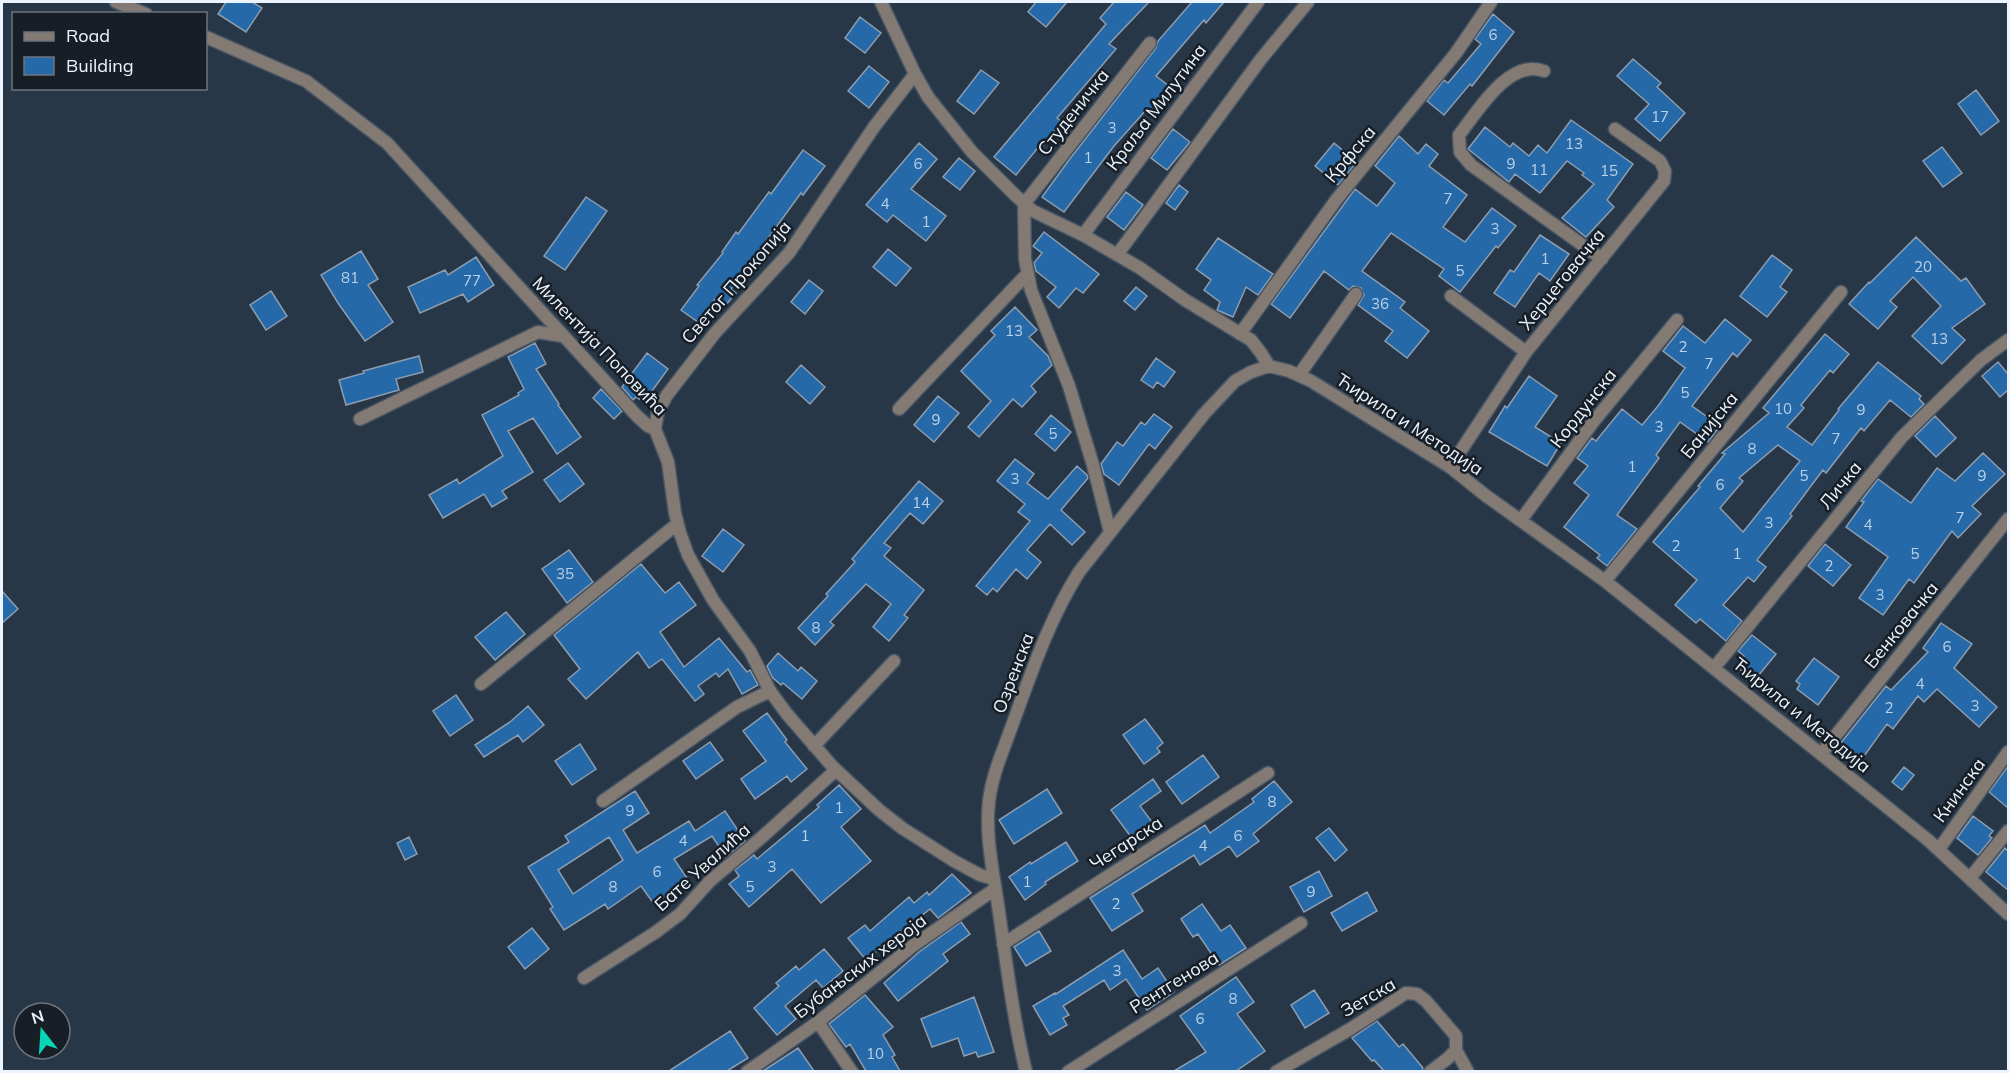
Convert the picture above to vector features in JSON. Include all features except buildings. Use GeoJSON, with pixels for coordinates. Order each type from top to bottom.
{"type":"FeatureCollection","features":[{"type":"Feature","properties":{"kind":"street"},"geometry":{"type":"LineString","coordinates":[[116,2],[141,12]]}},
{"type":"Feature","properties":{"kind":"street"},"geometry":{"type":"LineString","coordinates":[[881,2],[928,97],[961,139],[1024,204],[1140,267],[1185,300],[1256,346],[1269,366]]}},
{"type":"Feature","properties":{"kind":"street","name":"Краља Милутина"},"geometry":{"type":"LineString","coordinates":[[1083,235],[1258,2]]}},
{"type":"Feature","properties":{"kind":"street"},"geometry":{"type":"LineString","coordinates":[[1117,255],[1261,59],[1308,2]]}},
{"type":"Feature","properties":{"kind":"street","name":"Крфска"},"geometry":{"type":"LineString","coordinates":[[1240,334],[1336,200],[1456,53],[1491,2]]}},
{"type":"Feature","properties":{"kind":"street","name":"Милентија Поповића"},"geometry":{"type":"LineString","coordinates":[[207,37],[306,81],[387,143],[562,336],[643,421],[655,429],[668,462],[677,524],[682,542],[698,576],[750,651],[770,691],[787,714],[836,770],[879,810],[902,828],[995,884]]}},
{"type":"Feature","properties":{"kind":"street","name":"Студеничка"},"geometry":{"type":"LineString","coordinates":[[1024,204],[1150,43]]}},
{"type":"Feature","properties":{"kind":"street"},"geometry":{"type":"LineString","coordinates":[[1544,71],[1532,68],[1519,70],[1491,94],[1459,135],[1460,152],[1471,165],[1602,259]]}},
{"type":"Feature","properties":{"kind":"street","name":"Светог Прокопија"},"geometry":{"type":"LineString","coordinates":[[655,429],[658,411],[667,395],[715,333],[789,253],[874,127],[915,74]]}},
{"type":"Feature","properties":{"kind":"street","name":"Херцеговачка"},"geometry":{"type":"LineString","coordinates":[[1450,467],[1526,352],[1664,181],[1665,171],[1660,161],[1615,129]]}},
{"type":"Feature","properties":{"kind":"street"},"geometry":{"type":"LineString","coordinates":[[1024,204],[1023,241],[1036,304],[1062,365],[1093,465],[1110,532]]}},
{"type":"Feature","properties":{"kind":"street"},"geometry":{"type":"LineString","coordinates":[[899,409],[1028,273]]}},
{"type":"Feature","properties":{"kind":"street","name":"Банијска"},"geometry":{"type":"LineString","coordinates":[[1605,581],[1841,292]]}},
{"type":"Feature","properties":{"kind":"street"},"geometry":{"type":"LineString","coordinates":[[1299,375],[1356,294]]}},
{"type":"Feature","properties":{"kind":"street"},"geometry":{"type":"LineString","coordinates":[[1451,296],[1526,352]]}},
{"type":"Feature","properties":{"kind":"street","name":"Кордунска"},"geometry":{"type":"LineString","coordinates":[[1521,520],[1594,421],[1677,320]]}},
{"type":"Feature","properties":{"kind":"street"},"geometry":{"type":"LineString","coordinates":[[360,420],[538,332],[562,336]]}},
{"type":"Feature","properties":{"kind":"street","name":"Личка"},"geometry":{"type":"LineString","coordinates":[[1714,668],[1902,437],[1981,360],[2008,340]]}},
{"type":"Feature","properties":{"kind":"street","name":"Озренска"},"geometry":{"type":"LineString","coordinates":[[1026,1071],[1004,944],[988,822],[989,803],[999,759],[1035,664],[1066,592],[1079,572],[1227,388],[1244,375],[1269,366]]}},
{"type":"Feature","properties":{"kind":"street","name":"Ћирила и Методија"},"geometry":{"type":"LineString","coordinates":[[1269,366],[1299,375],[1450,467],[1485,495],[1605,581],[1939,849],[2008,914]]}},
{"type":"Feature","properties":{"kind":"street","name":"Бенковачка"},"geometry":{"type":"LineString","coordinates":[[1821,754],[2008,519]]}},
{"type":"Feature","properties":{"kind":"street"},"geometry":{"type":"LineString","coordinates":[[481,684],[677,524]]}},
{"type":"Feature","properties":{"kind":"street"},"geometry":{"type":"LineString","coordinates":[[814,746],[894,661]]}},
{"type":"Feature","properties":{"kind":"street"},"geometry":{"type":"LineString","coordinates":[[603,801],[737,707],[770,691]]}},
{"type":"Feature","properties":{"kind":"street","name":"Книнска"},"geometry":{"type":"LineString","coordinates":[[1939,849],[2008,752]]}},
{"type":"Feature","properties":{"kind":"street","name":"Бате Увалића"},"geometry":{"type":"LineString","coordinates":[[584,978],[680,914],[710,881],[836,770]]}},
{"type":"Feature","properties":{"kind":"street","name":"Чегарска"},"geometry":{"type":"LineString","coordinates":[[1004,944],[1268,773]]}},
{"type":"Feature","properties":{"kind":"street"},"geometry":{"type":"LineString","coordinates":[[1970,878],[2008,831]]}},
{"type":"Feature","properties":{"kind":"street","name":"Бубањских хероја"},"geometry":{"type":"LineString","coordinates":[[747,1071],[818,1022],[995,884]]}},
{"type":"Feature","properties":{"kind":"street","name":"Рентгенова"},"geometry":{"type":"LineString","coordinates":[[1068,1071],[1301,923]]}},
{"type":"Feature","properties":{"kind":"street","name":"Зетска"},"geometry":{"type":"LineString","coordinates":[[1276,1071],[1352,1028],[1406,993],[1417,994],[1426,1001],[1456,1036],[1456,1050]]}},
{"type":"Feature","properties":{"kind":"street"},"geometry":{"type":"LineString","coordinates":[[818,1022],[852,1071]]}},
{"type":"Feature","properties":{"kind":"street"},"geometry":{"type":"LineString","coordinates":[[1430,1071],[1456,1050],[1468,1071]]}}]}
